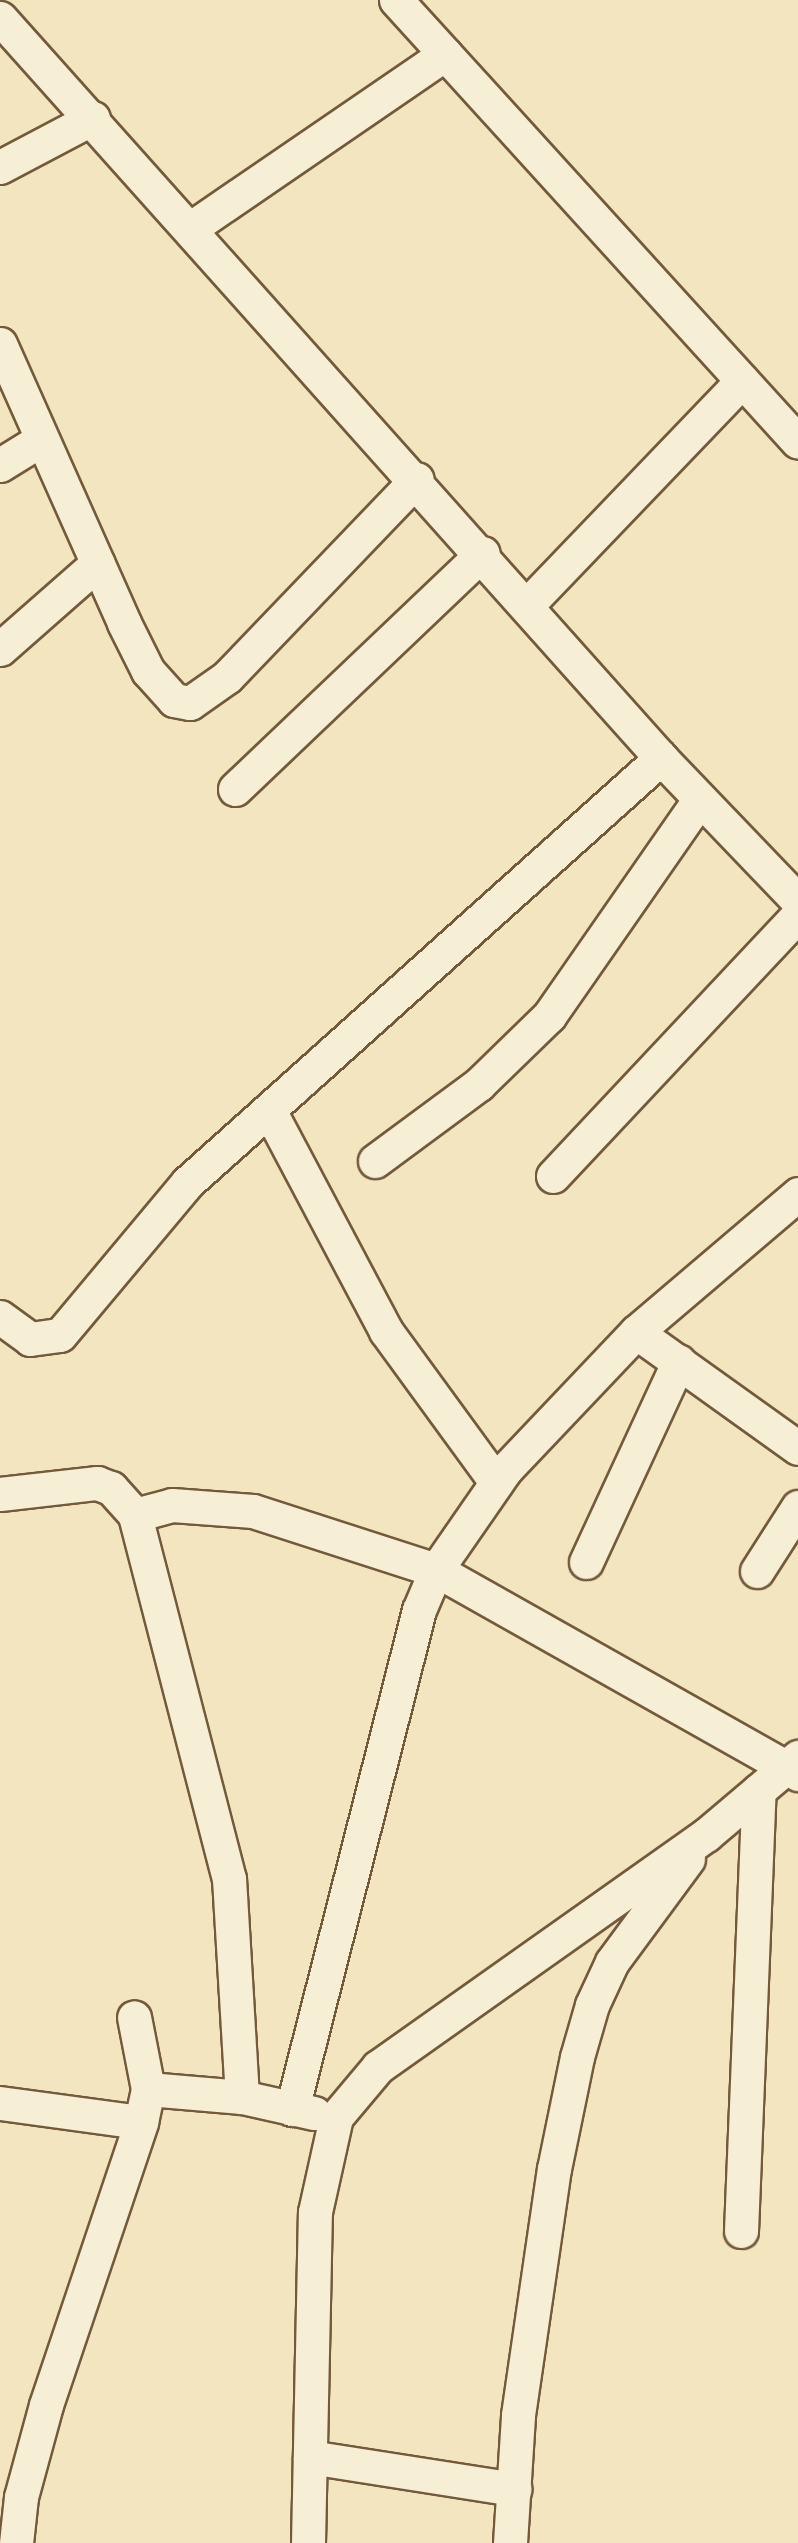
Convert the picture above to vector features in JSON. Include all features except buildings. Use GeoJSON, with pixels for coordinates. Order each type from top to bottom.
{"type":"FeatureCollection","features":[{"type":"Feature","properties":{"kind":"street"},"geometry":{"type":"LineString","coordinates":[[396,0],[798,442]]}},
{"type":"Feature","properties":{"kind":"street"},"geometry":{"type":"LineString","coordinates":[[0,18],[93,118],[529,603],[661,758],[798,902]]}},
{"type":"Feature","properties":{"kind":"street"},"geometry":{"type":"LineString","coordinates":[[191,228],[445,54]]}},
{"type":"Feature","properties":{"kind":"street"},"geometry":{"type":"LineString","coordinates":[[0,167],[93,118]]}},
{"type":"Feature","properties":{"kind":"street"},"geometry":{"type":"LineString","coordinates":[[0,344],[98,562],[157,685],[174,700],[190,703],[227,677],[417,479]]}},
{"type":"Feature","properties":{"kind":"street"},"geometry":{"type":"LineString","coordinates":[[529,603],[742,381]]}},
{"type":"Feature","properties":{"kind":"street"},"geometry":{"type":"LineString","coordinates":[[0,465],[42,439]]}},
{"type":"Feature","properties":{"kind":"street"},"geometry":{"type":"LineString","coordinates":[[235,789],[483,553]]}},
{"type":"Feature","properties":{"kind":"street"},"geometry":{"type":"LineString","coordinates":[[0,649],[98,562]]}},
{"type":"Feature","properties":{"kind":"street"},"geometry":{"type":"LineString","coordinates":[[0,1317],[30,1340],[60,1335],[187,1183],[661,758]]}},
{"type":"Feature","properties":{"kind":"street"},"geometry":{"type":"LineString","coordinates":[[375,1161],[479,1084],[549,1016],[700,799]]}},
{"type":"Feature","properties":{"kind":"street"},"geometry":{"type":"LineString","coordinates":[[553,1176],[798,915]]}},
{"type":"Feature","properties":{"kind":"street"},"geometry":{"type":"LineString","coordinates":[[269,1110],[386,1331],[496,1482]]}},
{"type":"Feature","properties":{"kind":"street"},"geometry":{"type":"LineString","coordinates":[[292,2109],[419,1610],[436,1570],[496,1482],[636,1332],[798,1194]]}},
{"type":"Feature","properties":{"kind":"street"},"geometry":{"type":"LineString","coordinates":[[636,1332],[798,1448]]}},
{"type":"Feature","properties":{"kind":"street"},"geometry":{"type":"LineString","coordinates":[[586,1562],[679,1361]]}},
{"type":"Feature","properties":{"kind":"street"},"geometry":{"type":"LineString","coordinates":[[0,1494],[97,1482],[111,1488],[135,1515],[229,1879],[242,2097]]}},
{"type":"Feature","properties":{"kind":"street"},"geometry":{"type":"LineString","coordinates":[[135,1515],[172,1505],[253,1511],[436,1570],[794,1767],[759,1790],[706,1835],[378,2067],[336,2117],[315,2212],[308,2543]]}},
{"type":"Feature","properties":{"kind":"street"},"geometry":{"type":"LineString","coordinates":[[757,1571],[798,1507]]}},
{"type":"Feature","properties":{"kind":"street"},"geometry":{"type":"LineString","coordinates":[[741,2231],[759,1790]]}},
{"type":"Feature","properties":{"kind":"street"},"geometry":{"type":"LineString","coordinates":[[510,2543],[518,2415],[554,2169],[586,2026],[612,1962],[706,1835]]}},
{"type":"Feature","properties":{"kind":"street"},"geometry":{"type":"LineString","coordinates":[[16,2543],[21,2497],[46,2405],[141,2122],[148,2089],[134,2017]]}},
{"type":"Feature","properties":{"kind":"street"},"geometry":{"type":"LineString","coordinates":[[148,2089],[242,2097],[336,2117]]}},
{"type":"Feature","properties":{"kind":"street"},"geometry":{"type":"LineString","coordinates":[[0,2103],[141,2122]]}},
{"type":"Feature","properties":{"kind":"street"},"geometry":{"type":"LineString","coordinates":[[310,2457],[515,2490]]}}]}
